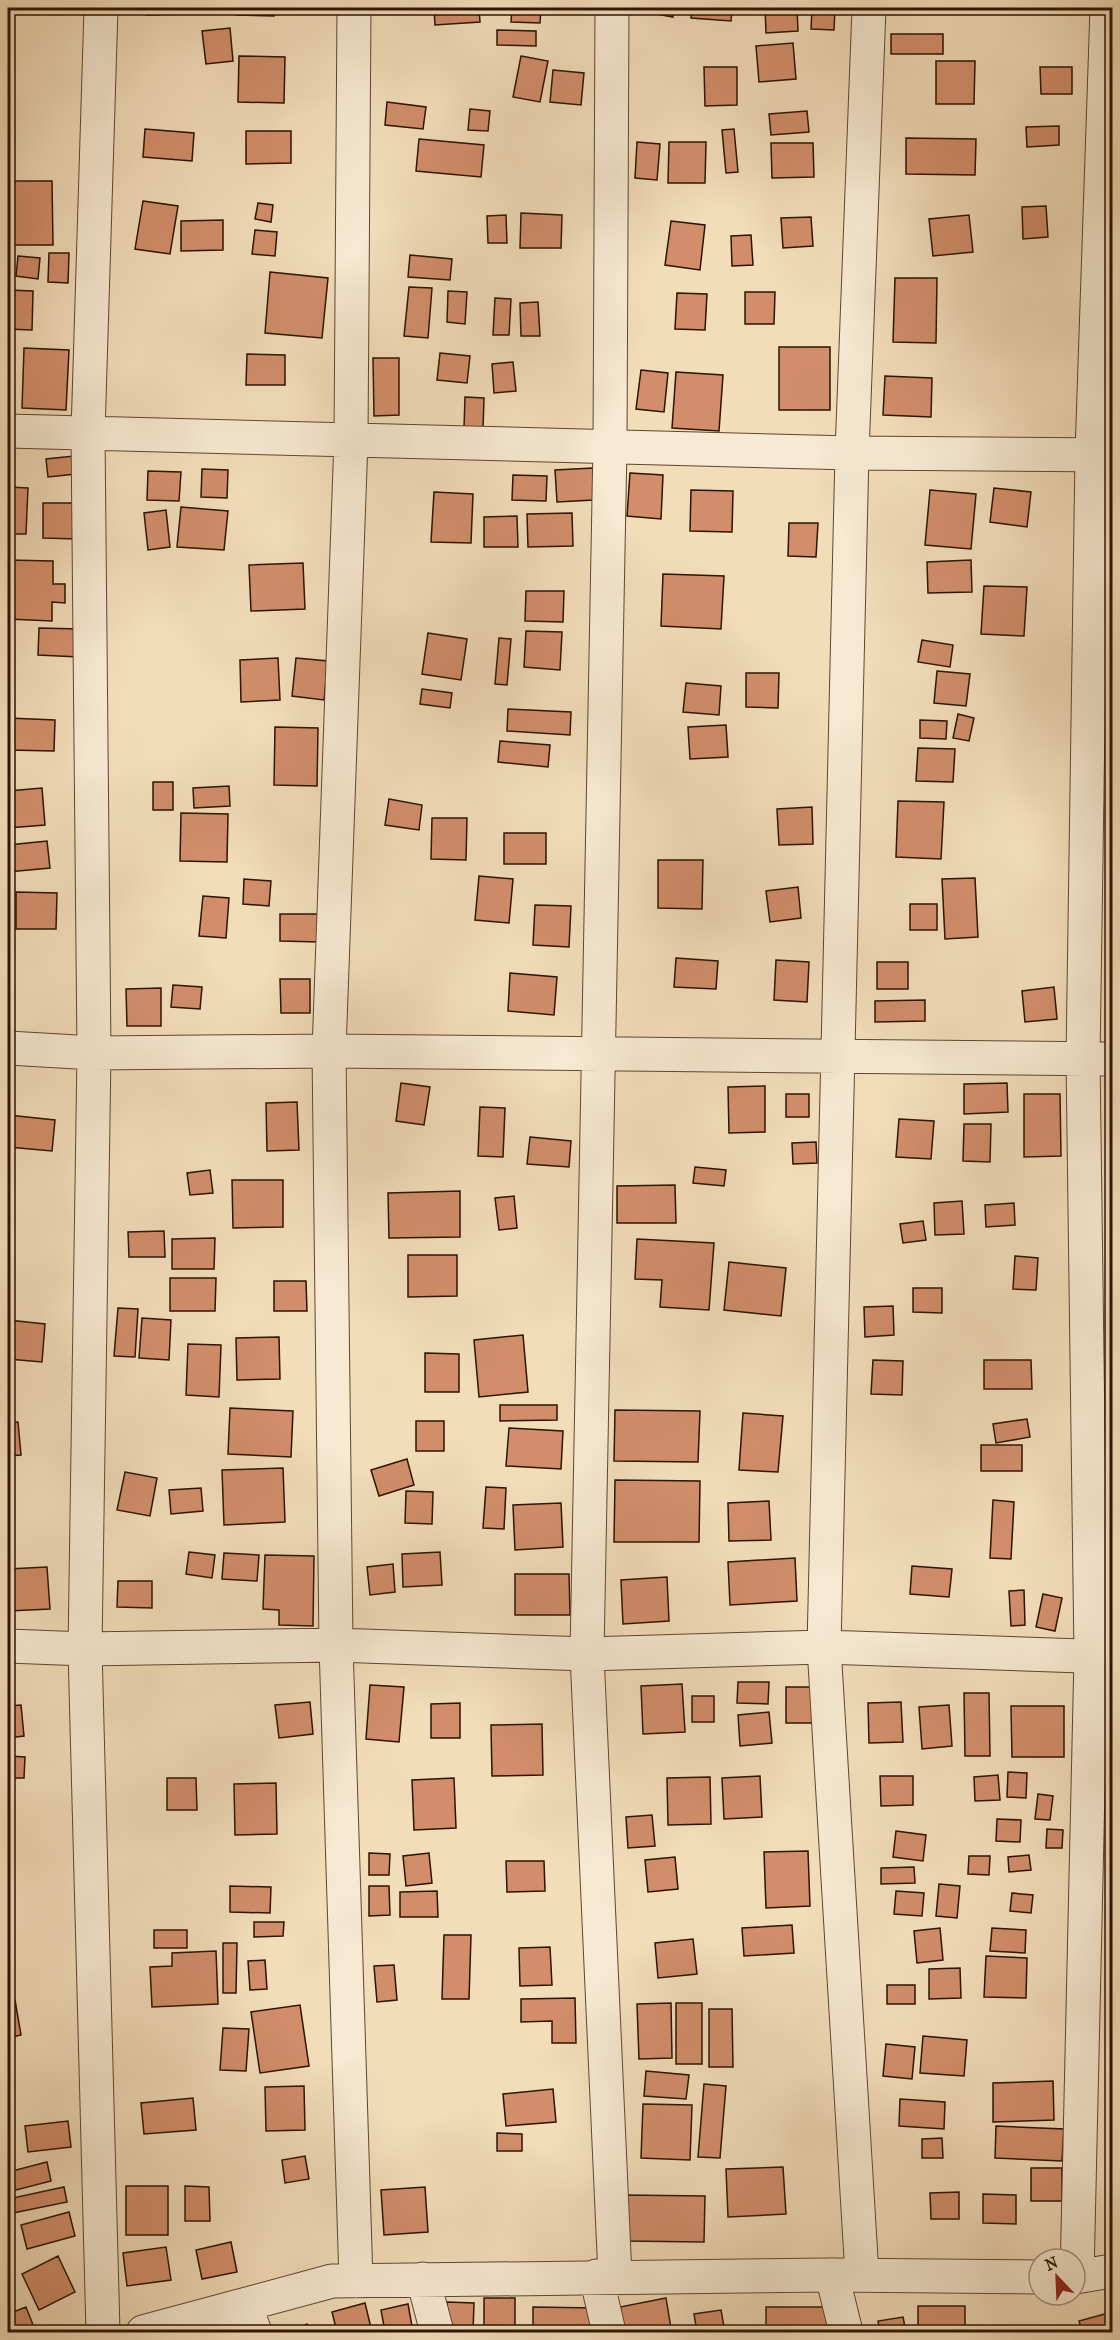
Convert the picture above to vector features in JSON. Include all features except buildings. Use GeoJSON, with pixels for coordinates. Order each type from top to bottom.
{"type":"FeatureCollection","features":[{"type":"Feature","properties":{"kind":"street"},"geometry":{"type":"LineString","coordinates":[[101,8],[88,433],[94,1053],[85,1649],[103,2332]]}},
{"type":"Feature","properties":{"kind":"street"},"geometry":{"type":"LineString","coordinates":[[354,8],[351,440],[329,1051],[336,1645],[356,2281]]}},
{"type":"Feature","properties":{"kind":"street"},"geometry":{"type":"LineString","coordinates":[[609,2332],[587,1654],[610,446],[612,8]]}},
{"type":"Feature","properties":{"kind":"street"},"geometry":{"type":"LineString","coordinates":[[846,2332],[847,2275],[824,1647],[836,1055],[852,453],[869,8]]}},
{"type":"Feature","properties":{"kind":"street"},"geometry":{"type":"LineString","coordinates":[[1077,2247],[1102,1656],[1098,1059],[1107,8]]}},
{"type":"Feature","properties":{"kind":"street"},"geometry":{"type":"LineString","coordinates":[[8,431],[852,453],[1102,455]]}},
{"type":"Feature","properties":{"kind":"street"},"geometry":{"type":"LineString","coordinates":[[8,1048],[94,1053],[329,1051],[1098,1059]]}},
{"type":"Feature","properties":{"kind":"street"},"geometry":{"type":"LineString","coordinates":[[8,1646],[85,1649],[336,1645],[587,1654],[824,1647],[1102,1656]]}},
{"type":"Feature","properties":{"kind":"street"},"geometry":{"type":"LineString","coordinates":[[1087,2275],[1113,2271]]}},
{"type":"Feature","properties":{"kind":"street"},"geometry":{"type":"LineString","coordinates":[[143,2332],[250,2319],[332,2281],[606,2276],[1027,2277]]}},
{"type":"Feature","properties":{"kind":"street"},"geometry":{"type":"LineString","coordinates":[[423,2279],[437,2332]]}}]}
